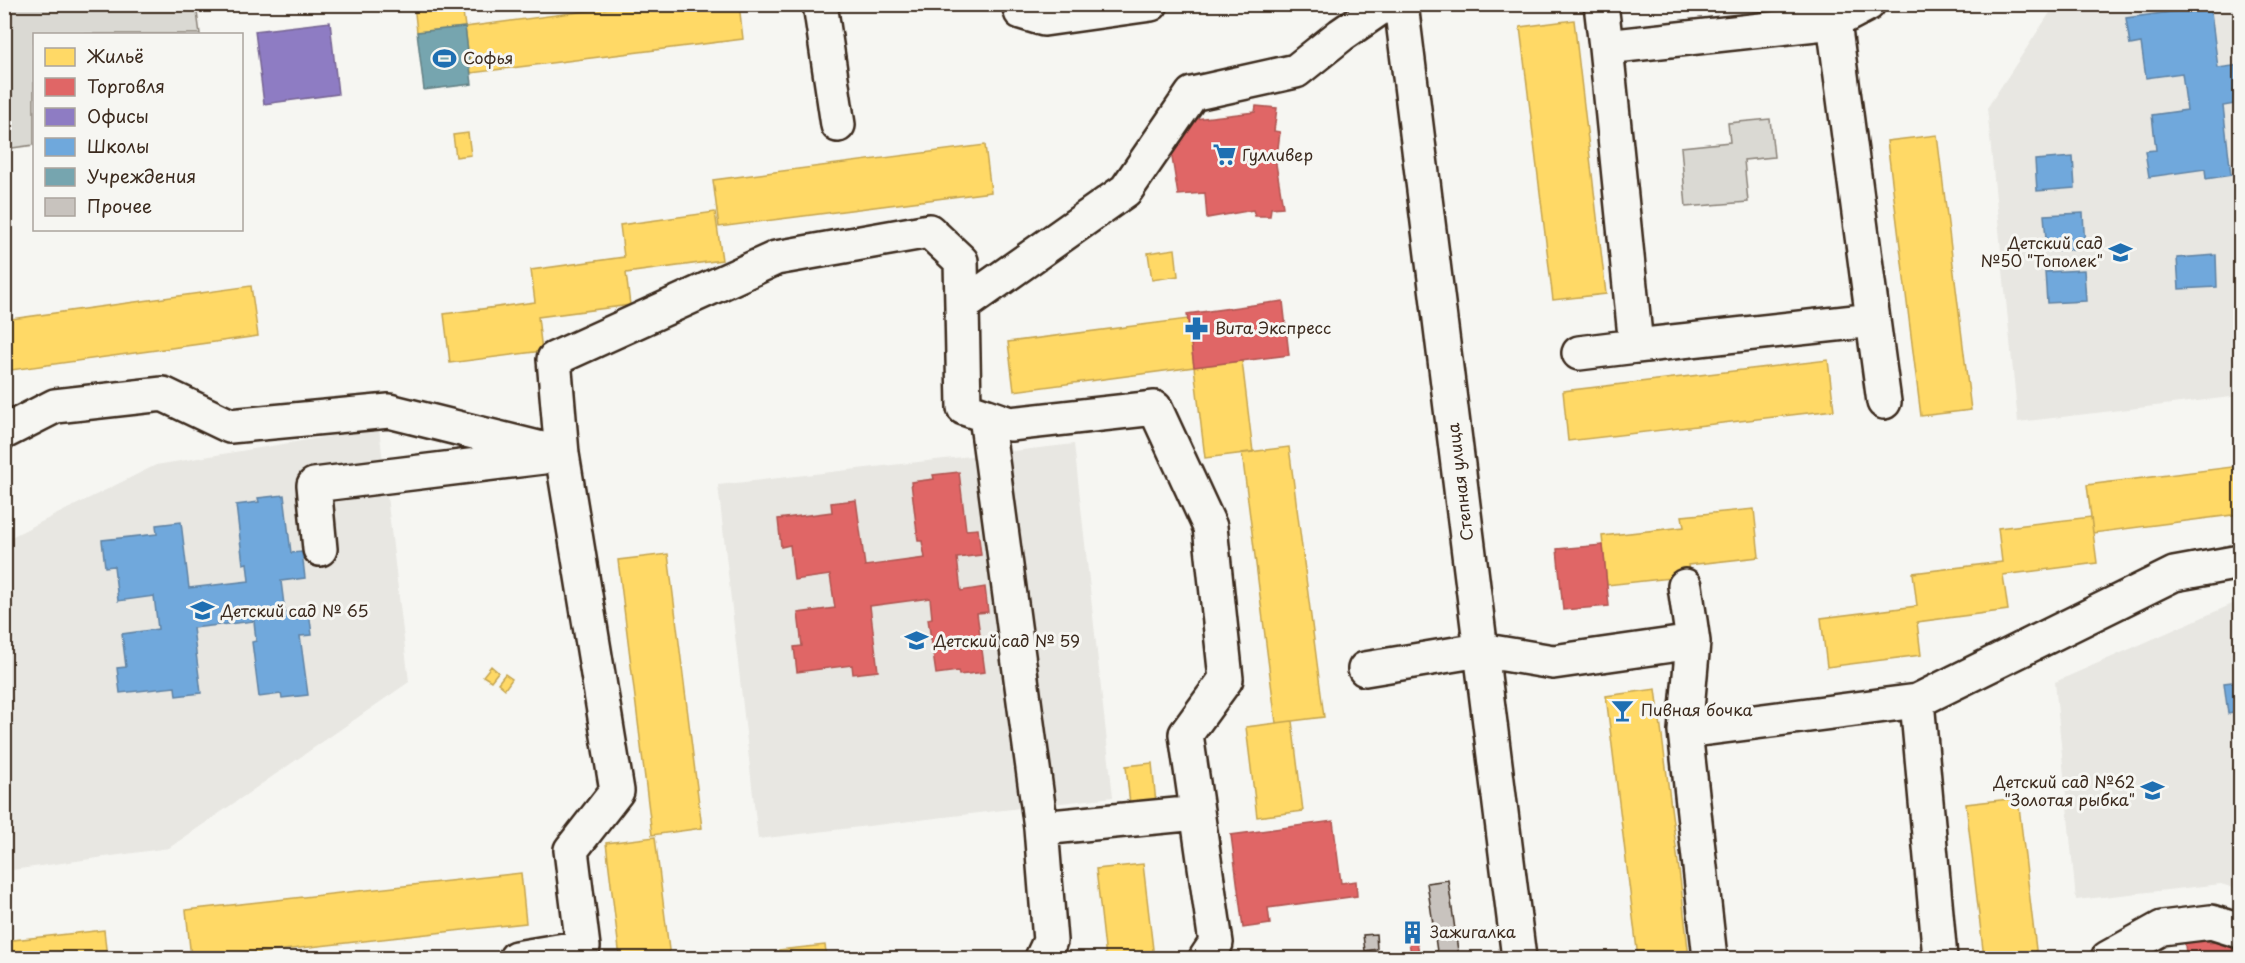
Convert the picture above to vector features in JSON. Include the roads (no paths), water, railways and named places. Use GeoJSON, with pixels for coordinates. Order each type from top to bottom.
{"type":"FeatureCollection","features":[{"type":"Feature","properties":{"kind":"street"},"geometry":{"type":"LineString","coordinates":[[820,4],[838,125]]}},
{"type":"Feature","properties":{"kind":"street"},"geometry":{"type":"LineString","coordinates":[[1019,4],[1021,12],[1044,19],[1151,4]]}},
{"type":"Feature","properties":{"kind":"street"},"geometry":{"type":"LineString","coordinates":[[962,306],[1126,190],[1192,94],[1296,71],[1341,35],[1386,4]]}},
{"type":"Feature","properties":{"kind":"street","name":"Степная улица"},"geometry":{"type":"LineString","coordinates":[[1401,4],[1518,958]]}},
{"type":"Feature","properties":{"kind":"street"},"geometry":{"type":"LineString","coordinates":[[1601,4],[1636,346]]}},
{"type":"Feature","properties":{"kind":"street"},"geometry":{"type":"LineString","coordinates":[[1606,47],[1834,22],[1868,4]]}},
{"type":"Feature","properties":{"kind":"street"},"geometry":{"type":"LineString","coordinates":[[1834,22],[1884,402]]}},
{"type":"Feature","properties":{"kind":"street"},"geometry":{"type":"LineString","coordinates":[[516,958],[584,953],[571,850],[617,791],[562,454],[554,360],[776,258],[929,231],[961,261],[964,408],[1010,424],[1155,408],[1210,527],[1226,679],[1186,734],[1216,943],[1206,958]]}},
{"type":"Feature","properties":{"kind":"street"},"geometry":{"type":"LineString","coordinates":[[1579,352],[1873,320]]}},
{"type":"Feature","properties":{"kind":"street"},"geometry":{"type":"LineString","coordinates":[[4,432],[55,406],[163,394],[230,426],[389,411],[562,454]]}},
{"type":"Feature","properties":{"kind":"street"},"geometry":{"type":"LineString","coordinates":[[986,416],[1041,828],[1050,941],[1042,958]]}},
{"type":"Feature","properties":{"kind":"street"},"geometry":{"type":"LineString","coordinates":[[320,549],[314,485],[562,454]]}},
{"type":"Feature","properties":{"kind":"street"},"geometry":{"type":"LineString","coordinates":[[1685,731],[1917,701],[2174,574],[2241,562]]}},
{"type":"Feature","properties":{"kind":"street"},"geometry":{"type":"LineString","coordinates":[[1685,586],[1693,642],[1685,731],[1710,958]]}},
{"type":"Feature","properties":{"kind":"street"},"geometry":{"type":"LineString","coordinates":[[1365,669],[1480,650],[1553,662],[1693,642]]}},
{"type":"Feature","properties":{"kind":"street"},"geometry":{"type":"LineString","coordinates":[[1917,701],[1940,958]]}},
{"type":"Feature","properties":{"kind":"street"},"geometry":{"type":"LineString","coordinates":[[1041,828],[1197,813]]}},
{"type":"Feature","properties":{"kind":"street"},"geometry":{"type":"LineString","coordinates":[[2108,958],[2162,928],[2211,922],[2241,931]]}},
{"type":"Feature","properties":{"kind":"place","name":"Софья"},"geometry":{"type":"Point","coordinates":[445,58]}},
{"type":"Feature","properties":{"kind":"place","name":"Гулливер"},"geometry":{"type":"Point","coordinates":[1224,155]}},
{"type":"Feature","properties":{"kind":"place","name":"Детский сад №50 \"Тополек\""},"geometry":{"type":"Point","coordinates":[2121,252]}},
{"type":"Feature","properties":{"kind":"place","name":"Вита Экспресс"},"geometry":{"type":"Point","coordinates":[1197,328]}},
{"type":"Feature","properties":{"kind":"place","name":"Детский сад № 65"},"geometry":{"type":"Point","coordinates":[203,611]}},
{"type":"Feature","properties":{"kind":"place","name":"Детский сад № 59"},"geometry":{"type":"Point","coordinates":[916,641]}},
{"type":"Feature","properties":{"kind":"place","name":"Пивная бочка"},"geometry":{"type":"Point","coordinates":[1623,710]}},
{"type":"Feature","properties":{"kind":"place","name":"Детский сад №62 \"Золотая рыбка\""},"geometry":{"type":"Point","coordinates":[2153,791]}},
{"type":"Feature","properties":{"kind":"place","name":"Зажигалка"},"geometry":{"type":"Point","coordinates":[1412,932]}}]}
